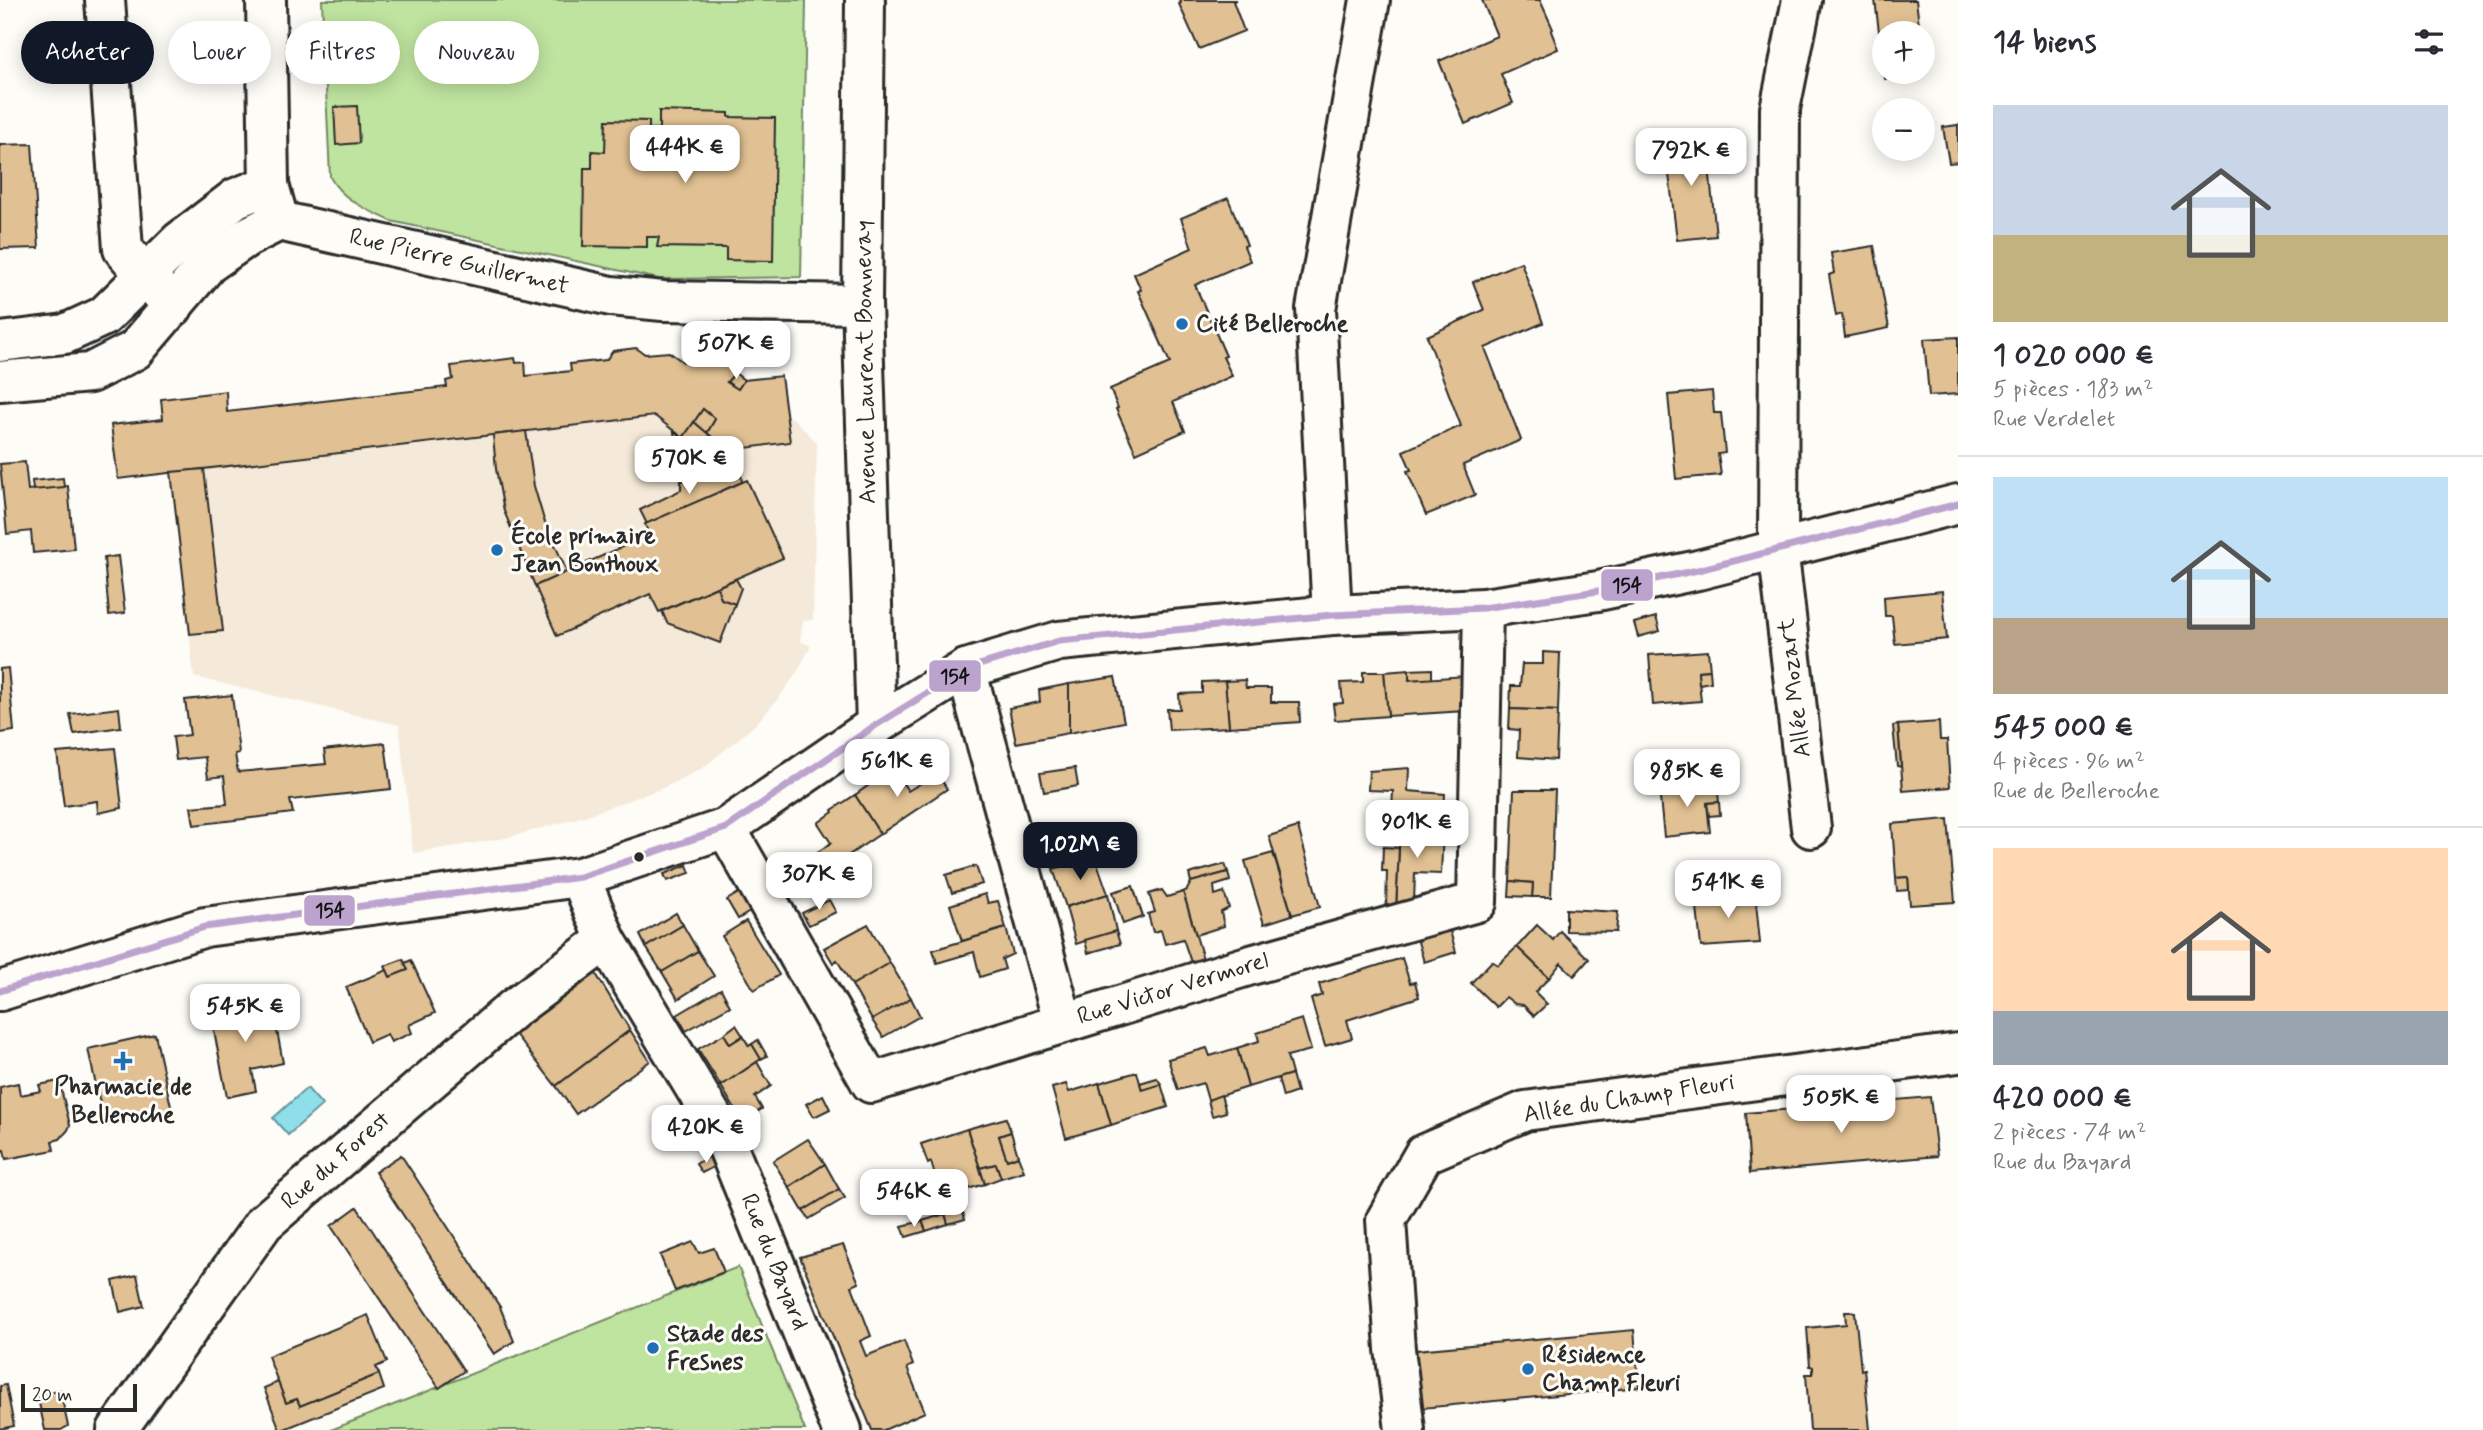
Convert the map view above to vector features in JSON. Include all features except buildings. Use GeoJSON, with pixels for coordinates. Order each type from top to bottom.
{"type":"FeatureCollection","features":[{"type":"Feature","properties":{"kind":"street"},"geometry":{"type":"LineString","coordinates":[[105,0],[123,249],[173,307]]}},
{"type":"Feature","properties":{"kind":"street"},"geometry":{"type":"LineString","coordinates":[[0,381],[90,373],[135,350],[208,264],[247,237],[279,222],[269,185],[266,0]]}},
{"type":"Feature","properties":{"kind":"street","name":"Avenue Laurent Bonnevay"},"geometry":{"type":"LineString","coordinates":[[865,0],[862,304],[876,725]]}},
{"type":"Feature","properties":{"kind":"street"},"geometry":{"type":"LineString","coordinates":[[1332,615],[1316,309],[1370,0]]}},
{"type":"Feature","properties":{"kind":"street","name":"Allée Mozart"},"geometry":{"type":"LineString","coordinates":[[1802,0],[1780,109],[1778,548],[1811,828]]}},
{"type":"Feature","properties":{"kind":"street"},"geometry":{"type":"LineString","coordinates":[[0,342],[65,334],[104,316],[180,241],[236,198],[269,185]]}},
{"type":"Feature","properties":{"kind":"street","name":"Rue Pierre Guillermet"},"geometry":{"type":"LineString","coordinates":[[279,222],[611,296],[663,301],[862,304]]}},
{"type":"Feature","properties":{"kind":"street"},"geometry":{"type":"LineString","coordinates":[[0,991],[205,927],[580,877],[726,828],[876,725],[966,669],[1059,641],[1332,615],[1483,608],[1598,591],[1698,570],[1958,504]]}},
{"type":"Feature","properties":{"kind":"street","name":"Rue Victor Vermorel"},"geometry":{"type":"LineString","coordinates":[[726,828],[871,1083],[1251,965],[1476,902],[1483,608]]}},
{"type":"Feature","properties":{"kind":"street"},"geometry":{"type":"LineString","coordinates":[[966,669],[1063,1022]]}},
{"type":"Feature","properties":{"kind":"street","name":"Rue du Bayard"},"geometry":{"type":"LineString","coordinates":[[580,877],[606,940],[722,1133],[842,1430]]}},
{"type":"Feature","properties":{"kind":"street","name":"Rue du Forest"},"geometry":{"type":"LineString","coordinates":[[117,1430],[264,1223],[513,1009],[606,940]]}},
{"type":"Feature","properties":{"kind":"street","name":"Allée du Champ Fleuri"},"geometry":{"type":"LineString","coordinates":[[1405,1430],[1395,1349],[1386,1220],[1424,1154],[1525,1111],[1958,1053]]}},
{"type":"Feature","properties":{"kind":"shaded area","name":"École primaire Jean Bonthoux"},"geometry":{"type":"Polygon","coordinates":[[[699,342],[744,380],[781,376],[786,417],[793,418],[817,443],[813,620],[803,621],[800,641],[811,646],[778,699],[754,726],[703,768],[663,788],[582,817],[506,838],[413,853],[399,725],[194,677],[171,473],[118,479],[111,425],[163,419],[161,399],[226,391],[228,412],[446,387],[446,381],[453,379],[451,366],[515,358],[516,363],[525,362],[527,376],[570,371],[570,364],[606,360],[613,351],[636,348],[645,354],[669,352],[683,362],[699,342]]]}},
{"type":"Feature","properties":{"kind":"green space"},"geometry":{"type":"Polygon","coordinates":[[[322,0],[806,0],[801,277],[659,279],[391,221],[356,204],[341,192],[330,177],[326,84],[400,84],[400,21],[323,21],[322,0]]]}},
{"type":"Feature","properties":{"kind":"green space","name":"Stade des Fresnes"},"geometry":{"type":"Polygon","coordinates":[[[738,1267],[805,1430],[331,1430],[738,1267]]]}},
{"type":"Feature","properties":{"kind":"water"},"geometry":{"type":"Polygon","coordinates":[[[307,1088],[322,1105],[288,1135],[273,1118],[307,1088]]]}},
{"type":"Feature","properties":{"kind":"transit line","name":"154"},"geometry":{"type":"LineString","coordinates":[[0,991],[205,927],[580,877],[726,828],[876,725],[966,669],[1059,641],[1332,615],[1483,608],[1598,591],[1698,570],[1958,504]]}},
{"type":"Feature","properties":{"kind":"place","name":"Cité Belleroche"},"geometry":{"type":"Point","coordinates":[1182,324]}},
{"type":"Feature","properties":{"kind":"place","name":"École primaire Jean Bonthoux"},"geometry":{"type":"Point","coordinates":[497,550]}},
{"type":"Feature","properties":{"kind":"place","name":"Pharmacie de Belleroche"},"geometry":{"type":"Point","coordinates":[123,1061]}},
{"type":"Feature","properties":{"kind":"place","name":"Stade des Fresnes"},"geometry":{"type":"Point","coordinates":[653,1348]}},
{"type":"Feature","properties":{"kind":"place","name":"Résidence Champ Fleuri"},"geometry":{"type":"Point","coordinates":[1528,1369]}}]}
